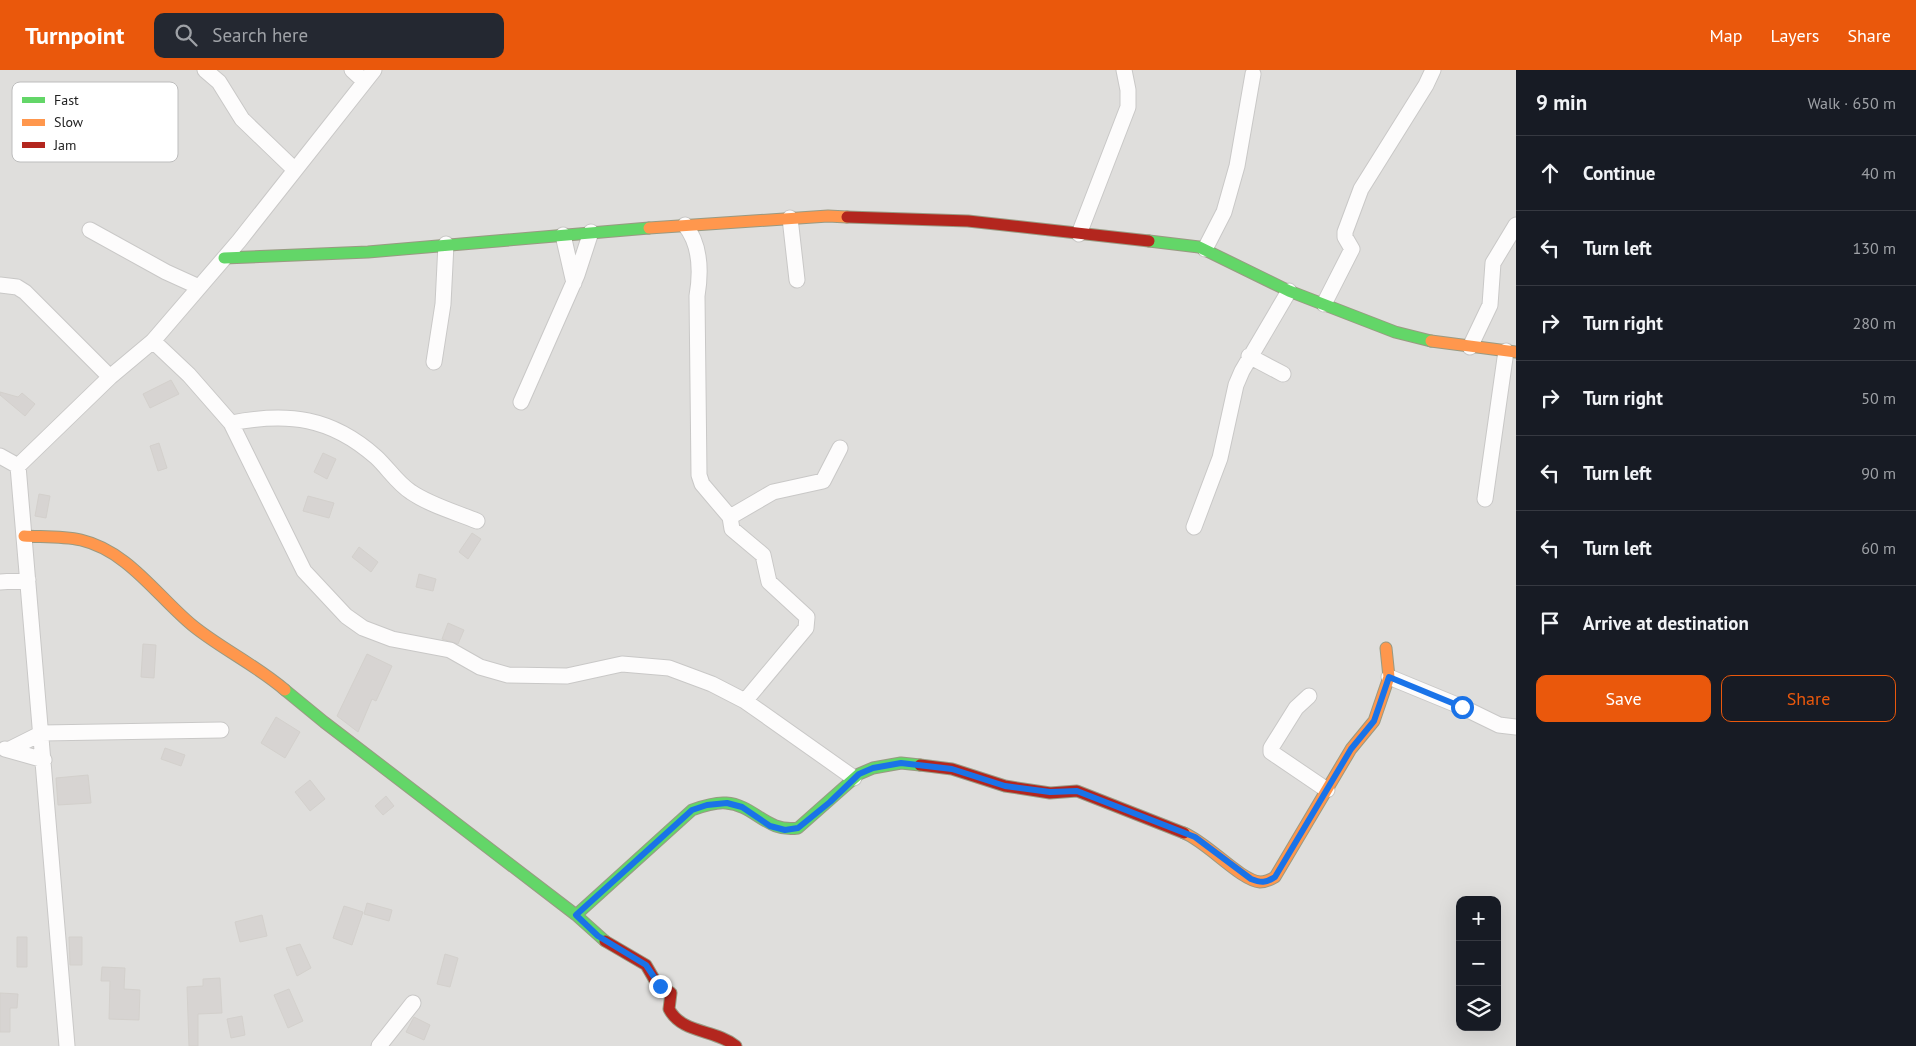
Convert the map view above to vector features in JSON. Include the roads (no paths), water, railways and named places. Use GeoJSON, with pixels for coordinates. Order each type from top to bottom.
{"type":"FeatureCollection","features":[{"type":"Feature","properties":{"kind":"street"},"geometry":{"type":"LineString","coordinates":[[205,70],[219,82],[229,101],[242,119],[295,170]]}},
{"type":"Feature","properties":{"kind":"street"},"geometry":{"type":"LineString","coordinates":[[18,466],[110,377],[153,341],[199,288],[369,75],[352,70]]}},
{"type":"Feature","properties":{"kind":"street"},"geometry":{"type":"LineString","coordinates":[[1079,234],[1128,107],[1128,90],[1124,70]]}},
{"type":"Feature","properties":{"kind":"street"},"geometry":{"type":"LineString","coordinates":[[1324,304],[1352,249],[1344,237],[1361,189],[1426,85],[1433,70]]}},
{"type":"Feature","properties":{"kind":"street"},"geometry":{"type":"LineString","coordinates":[[1205,249],[1224,212],[1237,166],[1253,74]]}},
{"type":"Feature","properties":{"kind":"street"},"geometry":{"type":"LineString","coordinates":[[224,258],[317,255],[563,234],[828,216],[968,220],[1128,240],[1181,244],[1205,249],[1289,291],[1395,332],[1470,347],[1511,351],[1485,499]]}},
{"type":"Feature","properties":{"kind":"street"},"geometry":{"type":"LineString","coordinates":[[790,218],[797,280]]}},
{"type":"Feature","properties":{"kind":"street"},"geometry":{"type":"LineString","coordinates":[[685,225],[691,233],[695,245],[700,278],[697,296],[698,468],[702,484],[730,517],[732,528],[763,555],[770,582],[806,617],[808,623],[806,628],[745,701]]}},
{"type":"Feature","properties":{"kind":"street"},"geometry":{"type":"LineString","coordinates":[[1470,347],[1490,305],[1493,263],[1516,225]]}},
{"type":"Feature","properties":{"kind":"street"},"geometry":{"type":"LineString","coordinates":[[90,230],[199,288]]}},
{"type":"Feature","properties":{"kind":"street"},"geometry":{"type":"LineString","coordinates":[[521,402],[574,283],[590,232]]}},
{"type":"Feature","properties":{"kind":"street"},"geometry":{"type":"LineString","coordinates":[[563,234],[574,283]]}},
{"type":"Feature","properties":{"kind":"street"},"geometry":{"type":"LineString","coordinates":[[434,362],[443,304],[446,244]]}},
{"type":"Feature","properties":{"kind":"street"},"geometry":{"type":"LineString","coordinates":[[0,285],[17,286],[25,292],[110,377]]}},
{"type":"Feature","properties":{"kind":"street"},"geometry":{"type":"LineString","coordinates":[[1194,527],[1220,458],[1236,385],[1249,356],[1289,291]]}},
{"type":"Feature","properties":{"kind":"street"},"geometry":{"type":"LineString","coordinates":[[153,341],[189,375],[231,422],[304,571],[346,616],[363,628],[392,639],[450,650],[495,673],[567,676],[611,665],[669,668],[712,684],[745,701],[854,778]]}},
{"type":"Feature","properties":{"kind":"street"},"geometry":{"type":"LineString","coordinates":[[1249,356],[1283,374]]}},
{"type":"Feature","properties":{"kind":"street"},"geometry":{"type":"LineString","coordinates":[[231,422],[277,416],[326,425],[354,438],[377,458],[409,491],[477,521]]}},
{"type":"Feature","properties":{"kind":"street"},"geometry":{"type":"LineString","coordinates":[[730,517],[774,492],[823,481],[840,448]]}},
{"type":"Feature","properties":{"kind":"street"},"geometry":{"type":"LineString","coordinates":[[0,456],[18,466]]}},
{"type":"Feature","properties":{"kind":"street"},"geometry":{"type":"LineString","coordinates":[[18,466],[67,1046]]}},
{"type":"Feature","properties":{"kind":"street"},"geometry":{"type":"LineString","coordinates":[[24,536],[81,540],[102,549],[126,564],[146,580],[192,625],[263,671],[324,722],[576,915],[598,936],[646,965],[657,984],[671,993],[669,1009],[671,1014],[680,1023],[697,1031],[721,1036],[736,1046]]}},
{"type":"Feature","properties":{"kind":"street"},"geometry":{"type":"LineString","coordinates":[[0,582],[28,580]]}},
{"type":"Feature","properties":{"kind":"street"},"geometry":{"type":"LineString","coordinates":[[576,915],[692,810],[707,805],[727,803],[742,807],[770,826],[785,830],[798,828],[830,802],[854,778],[873,768],[901,763],[952,769],[1005,786],[1050,792],[1077,791],[1195,837],[1251,879],[1260,883],[1268,882],[1275,877],[1351,749],[1374,721],[1389,677],[1386,648]]}},
{"type":"Feature","properties":{"kind":"street"},"geometry":{"type":"LineString","coordinates":[[1389,677],[1462,707],[1499,725],[1516,727]]}},
{"type":"Feature","properties":{"kind":"street"},"geometry":{"type":"LineString","coordinates":[[1309,696],[1296,708],[1271,748],[1271,752],[1327,790]]}},
{"type":"Feature","properties":{"kind":"street"},"geometry":{"type":"LineString","coordinates":[[5,749],[42,733],[221,730]]}},
{"type":"Feature","properties":{"kind":"street"},"geometry":{"type":"LineString","coordinates":[[5,749],[44,760]]}},
{"type":"Feature","properties":{"kind":"street"},"geometry":{"type":"LineString","coordinates":[[379,1046],[413,1003]]}}]}
